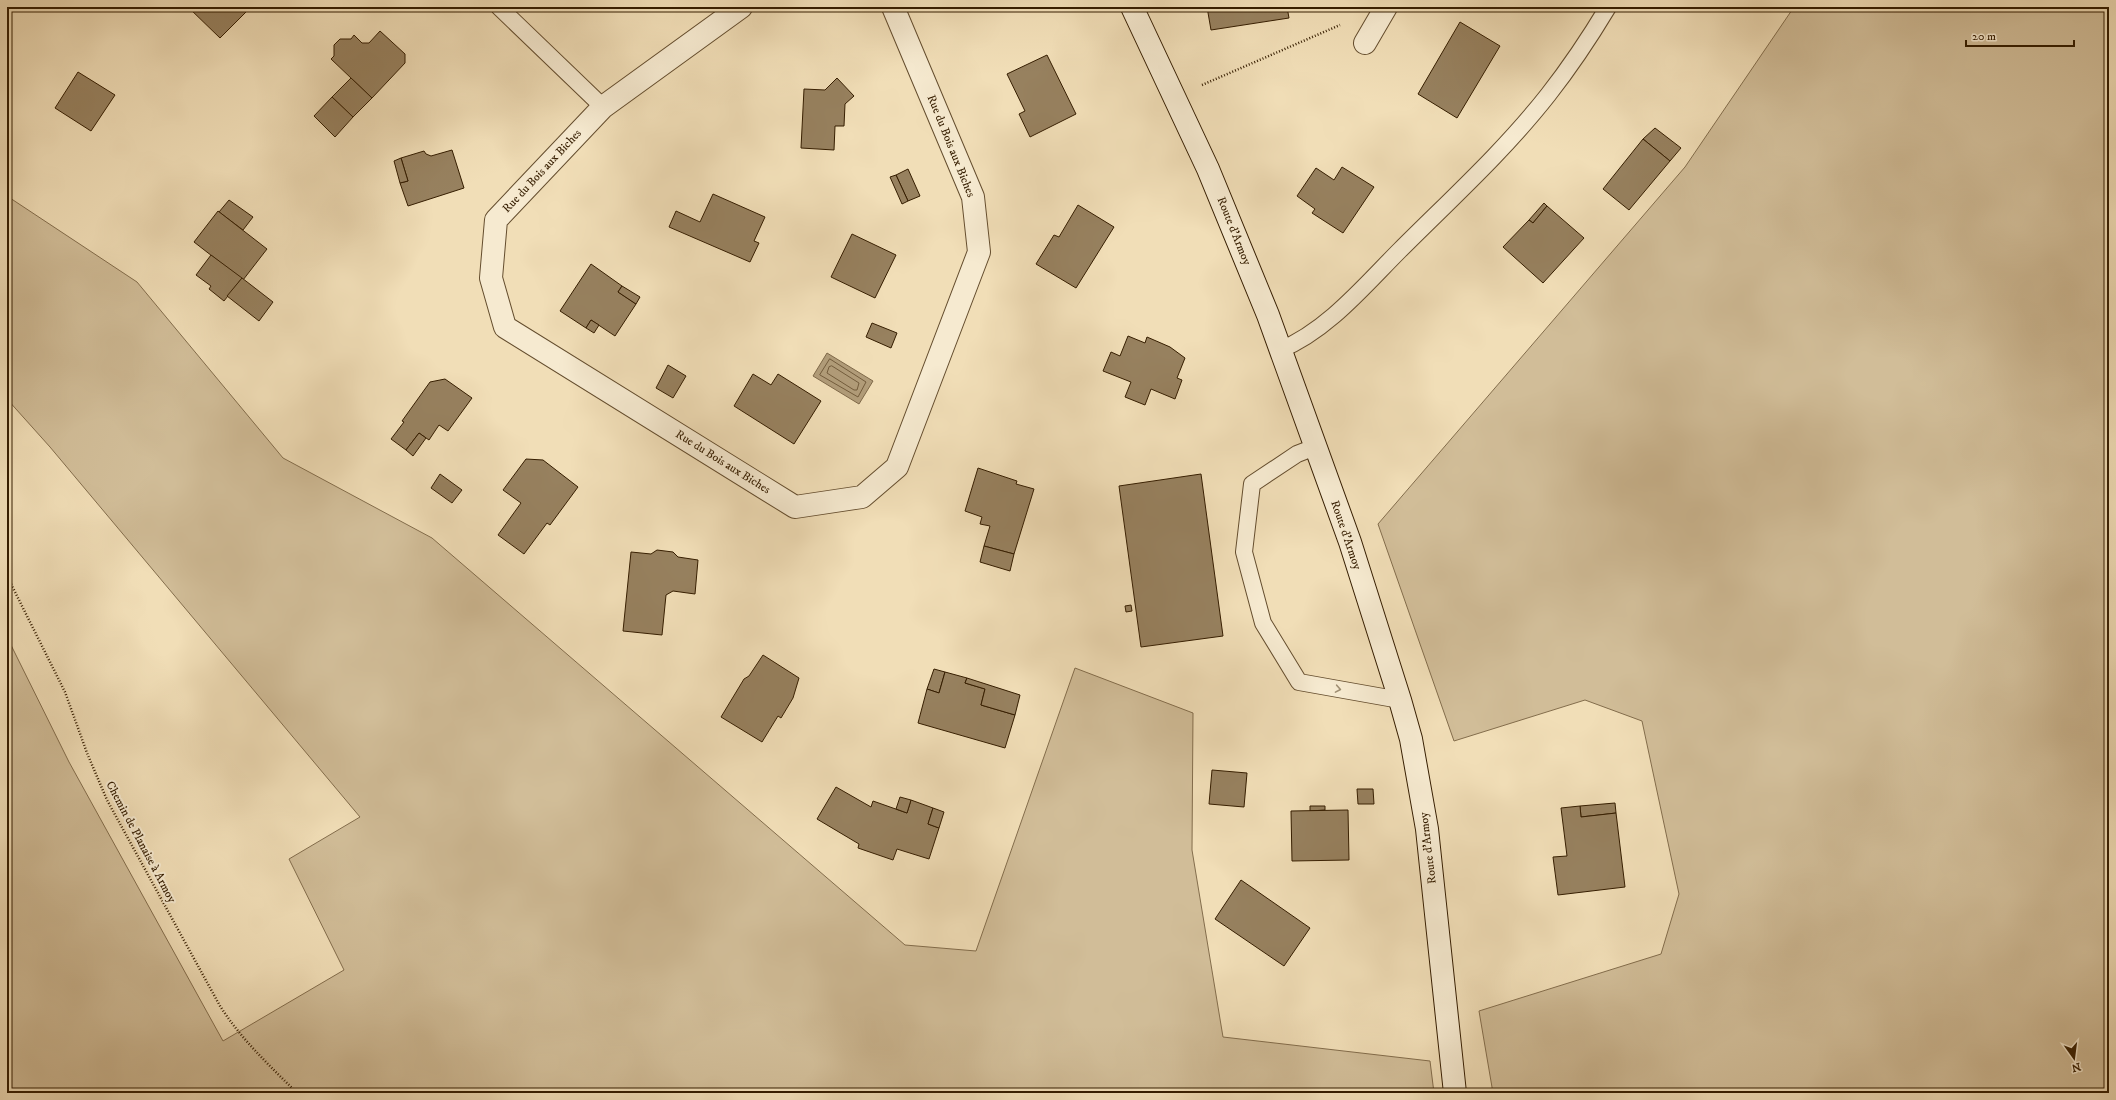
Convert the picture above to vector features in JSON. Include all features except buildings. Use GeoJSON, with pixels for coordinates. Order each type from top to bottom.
{"type":"FeatureCollection","features":[{"type":"Feature","properties":{"kind":"street","name":"Rue du Bois aux Biches"},"geometry":{"type":"LineString","coordinates":[[741,7],[603,107],[496,220],[491,278],[504,327],[796,507],[862,497],[898,467],[979,252],[973,197],[893,7]]}},
{"type":"Feature","properties":{"kind":"street","name":"Route d'Armoy"},"geometry":{"type":"LineString","coordinates":[[1132,7],[1175,96],[1239,242],[1350,542],[1400,700],[1413,747],[1427,829],[1455,1093]]}},
{"type":"Feature","properties":{"kind":"street"},"geometry":{"type":"LineString","coordinates":[[1365,43],[1386,7]]}},
{"type":"Feature","properties":{"kind":"lane"},"geometry":{"type":"LineString","coordinates":[[499,7],[603,107]]}},
{"type":"Feature","properties":{"kind":"lane"},"geometry":{"type":"LineString","coordinates":[[1280,350],[1302,340],[1321,325],[1366,284],[1489,161],[1548,95],[1574,60],[1608,7]]}},
{"type":"Feature","properties":{"kind":"lane"},"geometry":{"type":"LineString","coordinates":[[1315,447],[1297,454],[1252,484],[1244,552],[1263,623],[1299,682],[1400,700]]}},
{"type":"Feature","properties":{"kind":"path"},"geometry":{"type":"LineString","coordinates":[[1175,96],[1346,22]]}},
{"type":"Feature","properties":{"kind":"path","name":"Chemin de Planaise à Armoy"},"geometry":{"type":"LineString","coordinates":[[7,576],[66,692],[87,753],[108,800],[220,1006],[234,1028],[251,1048],[297,1093]]}},
{"type":"Feature","properties":{"kind":"shaded area"},"geometry":{"type":"Polygon","coordinates":[[[1794,7],[2109,7],[2109,1093],[1493,1093],[1479,1011],[1661,954],[1679,894],[1642,721],[1585,700],[1454,741],[1378,524],[1685,167],[1794,7]]]}},
{"type":"Feature","properties":{"kind":"shaded area"},"geometry":{"type":"Polygon","coordinates":[[[7,196],[137,282],[283,458],[432,538],[905,945],[976,951],[1075,668],[1193,713],[1192,850],[1223,1037],[1430,1061],[1434,1093],[7,1093],[7,637],[69,762],[223,1041],[344,970],[289,859],[360,817],[50,447],[7,399],[7,196]]]}},
{"type":"Feature","properties":{"kind":"water"},"geometry":{"type":"Polygon","coordinates":[[[827,353],[873,381],[859,404],[813,376],[827,353]]]}}]}
